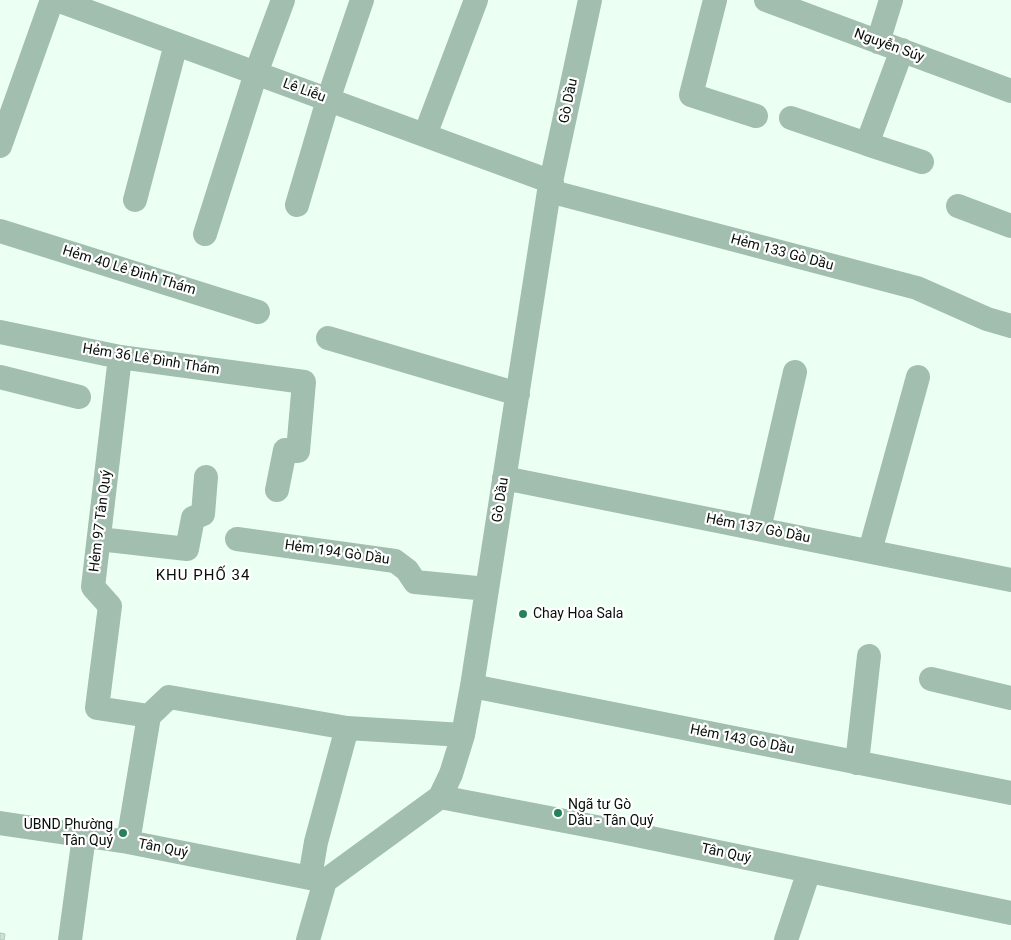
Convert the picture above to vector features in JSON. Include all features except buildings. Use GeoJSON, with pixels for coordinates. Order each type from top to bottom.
{"type":"FeatureCollection","features":[{"type":"Feature","properties":{"kind":"street"},"geometry":{"type":"LineString","coordinates":[[0,146],[52,0]]}},
{"type":"Feature","properties":{"kind":"street","name":"Lê Liễu"},"geometry":{"type":"LineString","coordinates":[[57,0],[425,135],[551,186]]}},
{"type":"Feature","properties":{"kind":"street"},"geometry":{"type":"LineString","coordinates":[[205,234],[256,73],[283,0]]}},
{"type":"Feature","properties":{"kind":"street"},"geometry":{"type":"LineString","coordinates":[[298,205],[328,100],[362,0]]}},
{"type":"Feature","properties":{"kind":"street"},"geometry":{"type":"LineString","coordinates":[[425,135],[476,0]]}},
{"type":"Feature","properties":{"kind":"street","name":"Gò Dầu"},"geometry":{"type":"LineString","coordinates":[[317,879],[440,797],[451,774],[463,735],[472,686],[551,186],[590,0]]}},
{"type":"Feature","properties":{"kind":"street"},"geometry":{"type":"LineString","coordinates":[[715,0],[691,95],[756,116]]}},
{"type":"Feature","properties":{"kind":"street","name":"Nguyễn Súy"},"geometry":{"type":"LineString","coordinates":[[766,0],[1011,91]]}},
{"type":"Feature","properties":{"kind":"street"},"geometry":{"type":"LineString","coordinates":[[878,42],[891,0]]}},
{"type":"Feature","properties":{"kind":"street"},"geometry":{"type":"LineString","coordinates":[[134,200],[176,44]]}},
{"type":"Feature","properties":{"kind":"street"},"geometry":{"type":"LineString","coordinates":[[867,144],[902,50]]}},
{"type":"Feature","properties":{"kind":"street"},"geometry":{"type":"LineString","coordinates":[[791,118],[922,162]]}},
{"type":"Feature","properties":{"kind":"street","name":"Hẻm 133 Gò Dầu"},"geometry":{"type":"LineString","coordinates":[[551,186],[917,288],[986,319],[1011,326]]}},
{"type":"Feature","properties":{"kind":"street"},"geometry":{"type":"LineString","coordinates":[[958,206],[1011,226]]}},
{"type":"Feature","properties":{"kind":"street","name":"Hẻm 40 Lê Đình Thám"},"geometry":{"type":"LineString","coordinates":[[0,231],[258,312]]}},
{"type":"Feature","properties":{"kind":"street","name":"Hẻm 36 Lê Đình Thám"},"geometry":{"type":"LineString","coordinates":[[0,332],[120,357],[304,382],[298,451],[285,450],[277,490]]}},
{"type":"Feature","properties":{"kind":"street"},"geometry":{"type":"LineString","coordinates":[[328,338],[518,394]]}},
{"type":"Feature","properties":{"kind":"street","name":"Hẻm 97 Tân Quý"},"geometry":{"type":"LineString","coordinates":[[120,357],[93,587],[110,606],[97,708],[150,716]]}},
{"type":"Feature","properties":{"kind":"street"},"geometry":{"type":"LineString","coordinates":[[759,529],[795,372]]}},
{"type":"Feature","properties":{"kind":"street"},"geometry":{"type":"LineString","coordinates":[[0,377],[79,397]]}},
{"type":"Feature","properties":{"kind":"street"},"geometry":{"type":"LineString","coordinates":[[870,551],[918,377]]}},
{"type":"Feature","properties":{"kind":"street"},"geometry":{"type":"LineString","coordinates":[[99,540],[187,549],[194,518],[203,514],[206,478]]}},
{"type":"Feature","properties":{"kind":"street","name":"Hẻm 137 Gò Dầu"},"geometry":{"type":"LineString","coordinates":[[504,478],[1011,580]]}},
{"type":"Feature","properties":{"kind":"street","name":"Hẻm 194 Gò Dầu"},"geometry":{"type":"LineString","coordinates":[[238,539],[395,561],[407,570],[415,582],[487,589]]}},
{"type":"Feature","properties":{"kind":"street"},"geometry":{"type":"LineString","coordinates":[[857,763],[870,656]]}},
{"type":"Feature","properties":{"kind":"street"},"geometry":{"type":"LineString","coordinates":[[931,679],[1011,698]]}},
{"type":"Feature","properties":{"kind":"street","name":"Hẻm 143 Gò Dầu"},"geometry":{"type":"LineString","coordinates":[[472,686],[1011,793]]}},
{"type":"Feature","properties":{"kind":"street"},"geometry":{"type":"LineString","coordinates":[[128,842],[150,716],[169,697],[347,728],[463,735]]}},
{"type":"Feature","properties":{"kind":"street"},"geometry":{"type":"LineString","coordinates":[[308,940],[317,879],[316,842],[347,728]]}},
{"type":"Feature","properties":{"kind":"street","name":"Tân Quý"},"geometry":{"type":"LineString","coordinates":[[440,797],[1011,913]]}},
{"type":"Feature","properties":{"kind":"street","name":"Tân Quý"},"geometry":{"type":"LineString","coordinates":[[0,823],[128,842],[317,879]]}},
{"type":"Feature","properties":{"kind":"street"},"geometry":{"type":"LineString","coordinates":[[70,940],[84,836]]}},
{"type":"Feature","properties":{"kind":"street"},"geometry":{"type":"LineString","coordinates":[[786,940],[808,871]]}},
{"type":"Feature","properties":{"kind":"place","name":"Chay Hoa Sala"},"geometry":{"type":"Point","coordinates":[523,614]}},
{"type":"Feature","properties":{"kind":"place","name":"Ngã tư Gò Dầu - Tân Quý"},"geometry":{"type":"Point","coordinates":[558,813]}},
{"type":"Feature","properties":{"kind":"place","name":"UBND Phường Tân Quý"},"geometry":{"type":"Point","coordinates":[123,833]}},
{"type":"Feature","properties":{"kind":"district","name":"KHU PHỐ 34"},"geometry":{"type":"Point","coordinates":[203,576]}}]}
